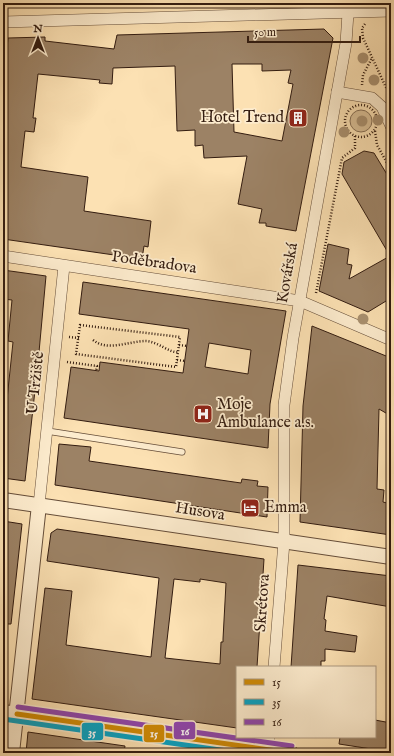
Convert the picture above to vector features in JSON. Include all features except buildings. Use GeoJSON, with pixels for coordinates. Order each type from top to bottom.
{"type":"FeatureCollection","features":[{"type":"Feature","properties":{"kind":"street"},"geometry":{"type":"LineString","coordinates":[[3,22],[342,9],[365,12],[391,11]]}},
{"type":"Feature","properties":{"kind":"street","name":"Kovářská"},"geometry":{"type":"LineString","coordinates":[[284,542],[284,405],[293,338],[346,43],[342,9]]}},
{"type":"Feature","properties":{"kind":"street"},"geometry":{"type":"LineString","coordinates":[[337,92],[360,101],[372,98],[377,101],[382,107],[391,126]]}},
{"type":"Feature","properties":{"kind":"street","name":"Poděbradova"},"geometry":{"type":"LineString","coordinates":[[3,256],[300,301],[391,340]]}},
{"type":"Feature","properties":{"kind":"street","name":"U Tržiště"},"geometry":{"type":"LineString","coordinates":[[39,505],[64,266]]}},
{"type":"Feature","properties":{"kind":"street","name":"Husova"},"geometry":{"type":"LineString","coordinates":[[3,500],[391,557]]}},
{"type":"Feature","properties":{"kind":"street"},"geometry":{"type":"LineString","coordinates":[[12,753],[10,713],[39,505]]}},
{"type":"Feature","properties":{"kind":"street","name":"Skrétova"},"geometry":{"type":"LineString","coordinates":[[274,666],[284,542]]}},
{"type":"Feature","properties":{"kind":"street"},"geometry":{"type":"LineString","coordinates":[[10,713],[268,746],[291,753]]}},
{"type":"Feature","properties":{"kind":"lane"},"geometry":{"type":"LineString","coordinates":[[47,431],[182,452]]}},
{"type":"Feature","properties":{"kind":"path"},"geometry":{"type":"LineString","coordinates":[[365,12],[366,24],[362,28],[361,33],[391,98]]}},
{"type":"Feature","properties":{"kind":"path"},"geometry":{"type":"LineString","coordinates":[[372,58],[364,75],[360,101],[349,110],[346,117],[346,125],[349,132],[355,136],[362,137],[375,131]]}},
{"type":"Feature","properties":{"kind":"path"},"geometry":{"type":"LineString","coordinates":[[360,101],[374,111],[377,117],[375,131],[377,145],[391,170]]}},
{"type":"Feature","properties":{"kind":"path"},"geometry":{"type":"LineString","coordinates":[[316,293],[342,158],[355,148],[355,136]]}},
{"type":"Feature","properties":{"kind":"path"},"geometry":{"type":"LineString","coordinates":[[80,325],[180,338],[179,345],[176,367],[76,354],[80,325]]}},
{"type":"Feature","properties":{"kind":"path"},"geometry":{"type":"LineString","coordinates":[[69,336],[79,338]]}},
{"type":"Feature","properties":{"kind":"path"},"geometry":{"type":"LineString","coordinates":[[93,340],[99,344],[109,346],[139,341],[150,342],[161,345],[172,352],[178,352]]}},
{"type":"Feature","properties":{"kind":"path"},"geometry":{"type":"LineString","coordinates":[[179,345],[187,346]]}},
{"type":"Feature","properties":{"kind":"path"},"geometry":{"type":"LineString","coordinates":[[177,360],[185,361]]}},
{"type":"Feature","properties":{"kind":"path"},"geometry":{"type":"LineString","coordinates":[[66,362],[97,366],[96,371]]}},
{"type":"Feature","properties":{"kind":"shaded area"},"geometry":{"type":"Polygon","coordinates":[[[361,110],[369,113],[372,121],[369,129],[361,132],[353,129],[350,121],[353,113],[361,110]]]}},
{"type":"Feature","properties":{"kind":"transit line","name":"16"},"geometry":{"type":"LineString","coordinates":[[18,707],[292,746]]}},
{"type":"Feature","properties":{"kind":"transit line","name":"15"},"geometry":{"type":"LineString","coordinates":[[17,714],[291,753]]}},
{"type":"Feature","properties":{"kind":"transit line","name":"35"},"geometry":{"type":"LineString","coordinates":[[3,719],[241,753]]}},
{"type":"Feature","properties":{"kind":"place","name":"Hotel Trend"},"geometry":{"type":"Point","coordinates":[298,118]}},
{"type":"Feature","properties":{"kind":"place","name":"Moje Ambulance a.s."},"geometry":{"type":"Point","coordinates":[203,414]}},
{"type":"Feature","properties":{"kind":"place","name":"Emma"},"geometry":{"type":"Point","coordinates":[250,508]}}]}
